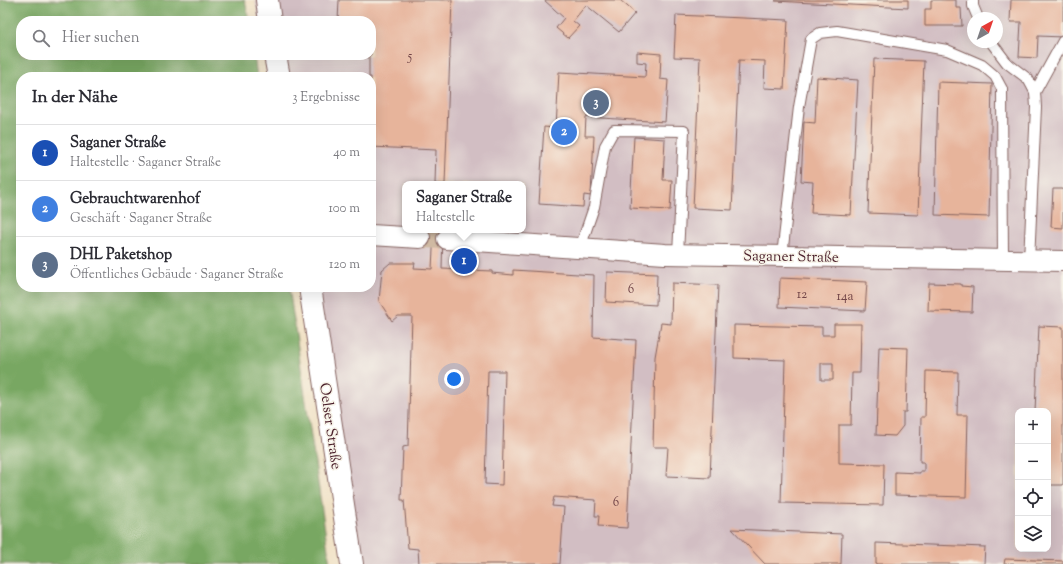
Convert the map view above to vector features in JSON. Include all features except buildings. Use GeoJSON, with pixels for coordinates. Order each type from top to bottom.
{"type":"FeatureCollection","features":[{"type":"Feature","properties":{"kind":"main road"},"geometry":{"type":"LineString","coordinates":[[267,0],[269,16]]}},
{"type":"Feature","properties":{"kind":"main road"},"geometry":{"type":"LineString","coordinates":[[276,60],[278,72]]}},
{"type":"Feature","properties":{"kind":"main road","name":"Oelser Straße"},"geometry":{"type":"LineString","coordinates":[[311,292],[352,564]]}},
{"type":"Feature","properties":{"kind":"street"},"geometry":{"type":"LineString","coordinates":[[376,235],[420,238]]}},
{"type":"Feature","properties":{"kind":"street","name":"Saganer Straße"},"geometry":{"type":"LineString","coordinates":[[447,240],[678,254],[1063,261]]}},
{"type":"Feature","properties":{"kind":"lane"},"geometry":{"type":"LineString","coordinates":[[973,0],[973,6],[976,12]]}},
{"type":"Feature","properties":{"kind":"lane"},"geometry":{"type":"LineString","coordinates":[[782,256],[799,107],[811,40],[820,33],[837,31],[947,50],[982,65],[995,76],[1002,89],[1003,260]]}},
{"type":"Feature","properties":{"kind":"lane"},"geometry":{"type":"LineString","coordinates":[[1034,92],[1063,41]]}},
{"type":"Feature","properties":{"kind":"lane"},"geometry":{"type":"LineString","coordinates":[[996,48],[1007,63],[1028,79],[1034,92],[1036,107],[1029,261]]}},
{"type":"Feature","properties":{"kind":"lane"},"geometry":{"type":"LineString","coordinates":[[580,248],[594,207],[605,146],[614,130],[684,131],[678,254]]}},
{"type":"Feature","properties":{"kind":"shaded area"},"geometry":{"type":"Polygon","coordinates":[[[255,0],[1063,0],[1063,564],[350,564],[304,292],[376,292],[376,72],[267,72],[265,60],[376,60],[376,16],[258,16],[255,0]]]}},
{"type":"Feature","properties":{"kind":"green space"},"geometry":{"type":"Polygon","coordinates":[[[0,0],[245,0],[248,16],[16,16],[16,60],[255,60],[256,72],[16,72],[16,292],[290,292],[330,564],[0,564],[0,0]]]}},
{"type":"Feature","properties":{"kind":"tunnel"},"geometry":{"type":"LineString","coordinates":[[420,238],[447,239]]}},
{"type":"Feature","properties":{"kind":"place","name":"DHL Paketshop"},"geometry":{"type":"Point","coordinates":[596,103]}},
{"type":"Feature","properties":{"kind":"place","name":"Gebrauchtwarenhof"},"geometry":{"type":"Point","coordinates":[564,132]}},
{"type":"Feature","properties":{"kind":"place","name":"Saganer Straße"},"geometry":{"type":"Point","coordinates":[464,261]}}]}
